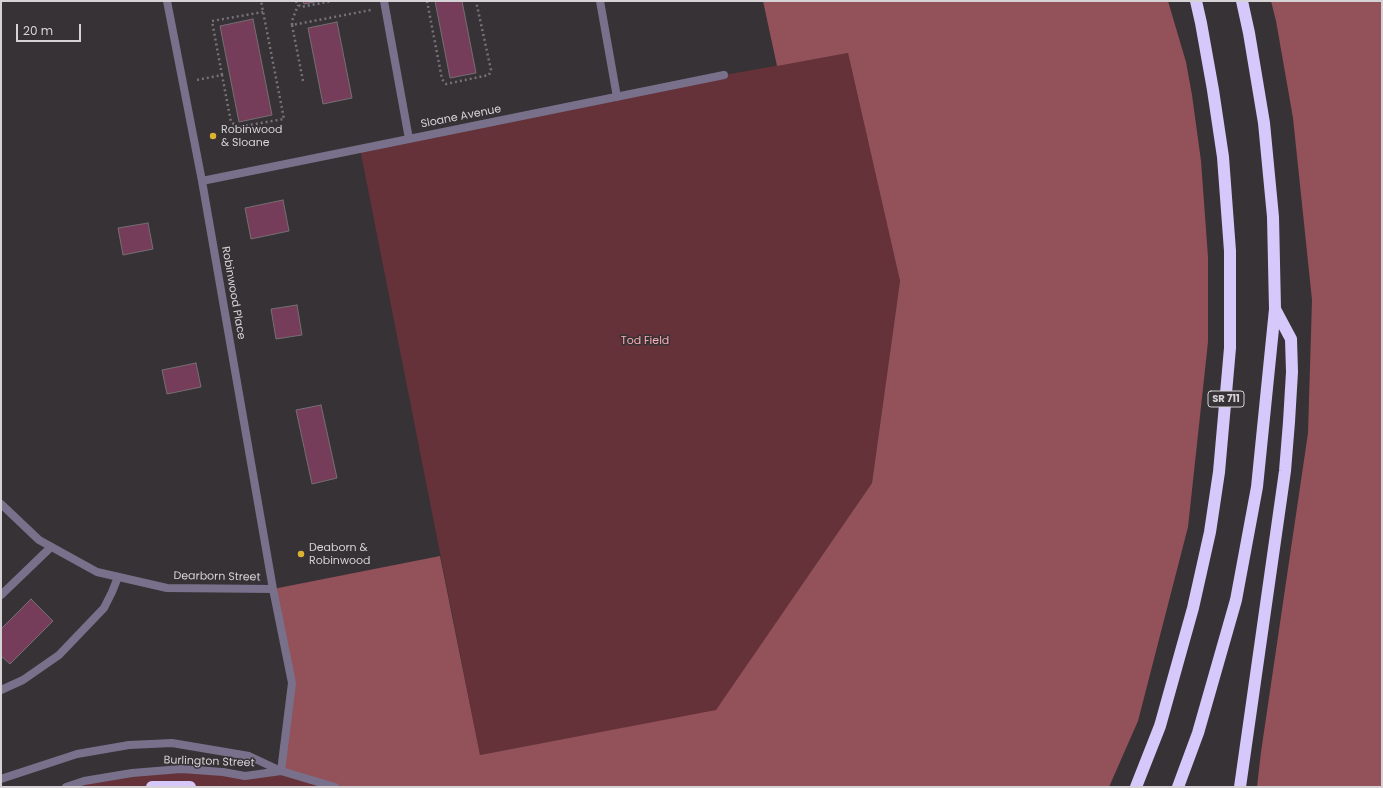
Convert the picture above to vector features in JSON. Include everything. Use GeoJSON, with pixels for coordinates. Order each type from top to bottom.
{"type":"FeatureCollection","features":[{"type":"Feature","properties":{"kind":"highway","name":"SR 711"},"geometry":{"type":"LineString","coordinates":[[1136,787],[1160,726],[1193,608],[1210,532],[1219,472],[1230,348],[1230,251],[1223,157],[1214,90],[1196,1]]}},
{"type":"Feature","properties":{"kind":"highway"},"geometry":{"type":"LineString","coordinates":[[1178,787],[1198,733],[1236,600],[1256,487],[1275,309],[1273,217],[1264,123],[1249,33],[1242,1]]}},
{"type":"Feature","properties":{"kind":"highway"},"geometry":{"type":"LineString","coordinates":[[1240,787],[1285,471],[1289,429],[1292,372],[1290,339],[1275,309]]}},
{"type":"Feature","properties":{"kind":"highway"},"geometry":{"type":"LineString","coordinates":[[152,787],[190,787]]}},
{"type":"Feature","properties":{"kind":"street","name":"Robinwood Place"},"geometry":{"type":"LineString","coordinates":[[167,1],[202,181],[273,589]]}},
{"type":"Feature","properties":{"kind":"street"},"geometry":{"type":"LineString","coordinates":[[600,1],[617,97]]}},
{"type":"Feature","properties":{"kind":"street"},"geometry":{"type":"LineString","coordinates":[[384,4],[409,139]]}},
{"type":"Feature","properties":{"kind":"street","name":"Sloane Avenue"},"geometry":{"type":"LineString","coordinates":[[202,181],[724,75]]}},
{"type":"Feature","properties":{"kind":"street","name":"Dearborn Street"},"geometry":{"type":"LineString","coordinates":[[1,504],[39,540],[97,572],[167,588],[273,589],[292,683],[281,771]]}},
{"type":"Feature","properties":{"kind":"street"},"geometry":{"type":"LineString","coordinates":[[1,595],[51,547]]}},
{"type":"Feature","properties":{"kind":"street"},"geometry":{"type":"LineString","coordinates":[[1,690],[23,680],[59,654],[104,608],[118,577]]}},
{"type":"Feature","properties":{"kind":"street","name":"Burlington Street"},"geometry":{"type":"LineString","coordinates":[[1,779],[77,754],[129,745],[172,743],[249,756],[281,771],[335,787]]}},
{"type":"Feature","properties":{"kind":"street","name":"Burlington Street"},"geometry":{"type":"LineString","coordinates":[[66,787],[84,781],[132,773],[181,769],[223,772],[245,776],[281,771]]}},
{"type":"Feature","properties":{"kind":"path"},"geometry":{"type":"LineString","coordinates":[[261,1],[284,119],[238,127],[231,122],[212,21],[263,12]]}},
{"type":"Feature","properties":{"kind":"path"},"geometry":{"type":"LineString","coordinates":[[296,1],[298,5],[292,25],[302,81]]}},
{"type":"Feature","properties":{"kind":"path"},"geometry":{"type":"LineString","coordinates":[[298,5],[301,7],[332,1]]}},
{"type":"Feature","properties":{"kind":"path"},"geometry":{"type":"LineString","coordinates":[[427,1],[442,80],[446,84],[489,76],[491,70],[476,1]]}},
{"type":"Feature","properties":{"kind":"path"},"geometry":{"type":"LineString","coordinates":[[292,25],[384,4]]}},
{"type":"Feature","properties":{"kind":"path"},"geometry":{"type":"LineString","coordinates":[[207,78],[222,75]]}},
{"type":"Feature","properties":{"kind":"green space","name":"Tod Field"},"geometry":{"type":"Polygon","coordinates":[[[848,53],[900,281],[872,483],[716,711],[480,755],[360,149],[724,75],[848,53]]]}},
{"type":"Feature","properties":{"kind":"green space"},"geometry":{"type":"Polygon","coordinates":[[[181,769],[245,776],[281,771],[335,787],[66,787],[181,769]]]}},
{"type":"Feature","properties":{"kind":"shaded area"},"geometry":{"type":"Polygon","coordinates":[[[763,1],[1168,1],[1186,62],[1201,161],[1208,257],[1208,342],[1188,527],[1138,721],[1109,787],[335,787],[281,771],[292,683],[273,589],[440,556],[480,755],[716,710],[872,483],[900,281],[848,53],[777,66],[763,1]]]}},
{"type":"Feature","properties":{"kind":"shaded area"},"geometry":{"type":"Polygon","coordinates":[[[1271,1],[1382,1],[1382,787],[1257,787],[1308,433],[1312,300],[1293,118],[1276,21],[1271,1]]]}},
{"type":"Feature","properties":{"kind":"building"},"geometry":{"type":"Polygon","coordinates":[[[303,1],[320,1],[304,4],[303,1]]]}},
{"type":"Feature","properties":{"kind":"building"},"geometry":{"type":"Polygon","coordinates":[[[435,1],[462,1],[476,73],[450,78],[435,1]]]}},
{"type":"Feature","properties":{"kind":"building"},"geometry":{"type":"Polygon","coordinates":[[[253,19],[272,115],[239,122],[220,26],[253,19]]]}},
{"type":"Feature","properties":{"kind":"building"},"geometry":{"type":"Polygon","coordinates":[[[337,22],[352,98],[323,104],[308,28],[337,22]]]}},
{"type":"Feature","properties":{"kind":"building"},"geometry":{"type":"Polygon","coordinates":[[[283,200],[289,231],[251,239],[245,208],[283,200]]]}},
{"type":"Feature","properties":{"kind":"building"},"geometry":{"type":"Polygon","coordinates":[[[148,223],[153,249],[123,255],[118,228],[148,223]]]}},
{"type":"Feature","properties":{"kind":"building"},"geometry":{"type":"Polygon","coordinates":[[[297,305],[302,335],[276,339],[271,309],[297,305]]]}},
{"type":"Feature","properties":{"kind":"building"},"geometry":{"type":"Polygon","coordinates":[[[196,363],[201,387],[167,394],[162,370],[196,363]]]}},
{"type":"Feature","properties":{"kind":"building"},"geometry":{"type":"Polygon","coordinates":[[[321,405],[337,478],[312,484],[296,410],[321,405]]]}},
{"type":"Feature","properties":{"kind":"building"},"geometry":{"type":"Polygon","coordinates":[[[31,599],[53,621],[10,664],[1,656],[1,629],[31,599]]]}},
{"type":"Feature","properties":{"kind":"place","name":"Robinwood & Sloane"},"geometry":{"type":"Point","coordinates":[213,136]}},
{"type":"Feature","properties":{"kind":"place","name":"Deaborn & Robinwood"},"geometry":{"type":"Point","coordinates":[301,554]}}]}
